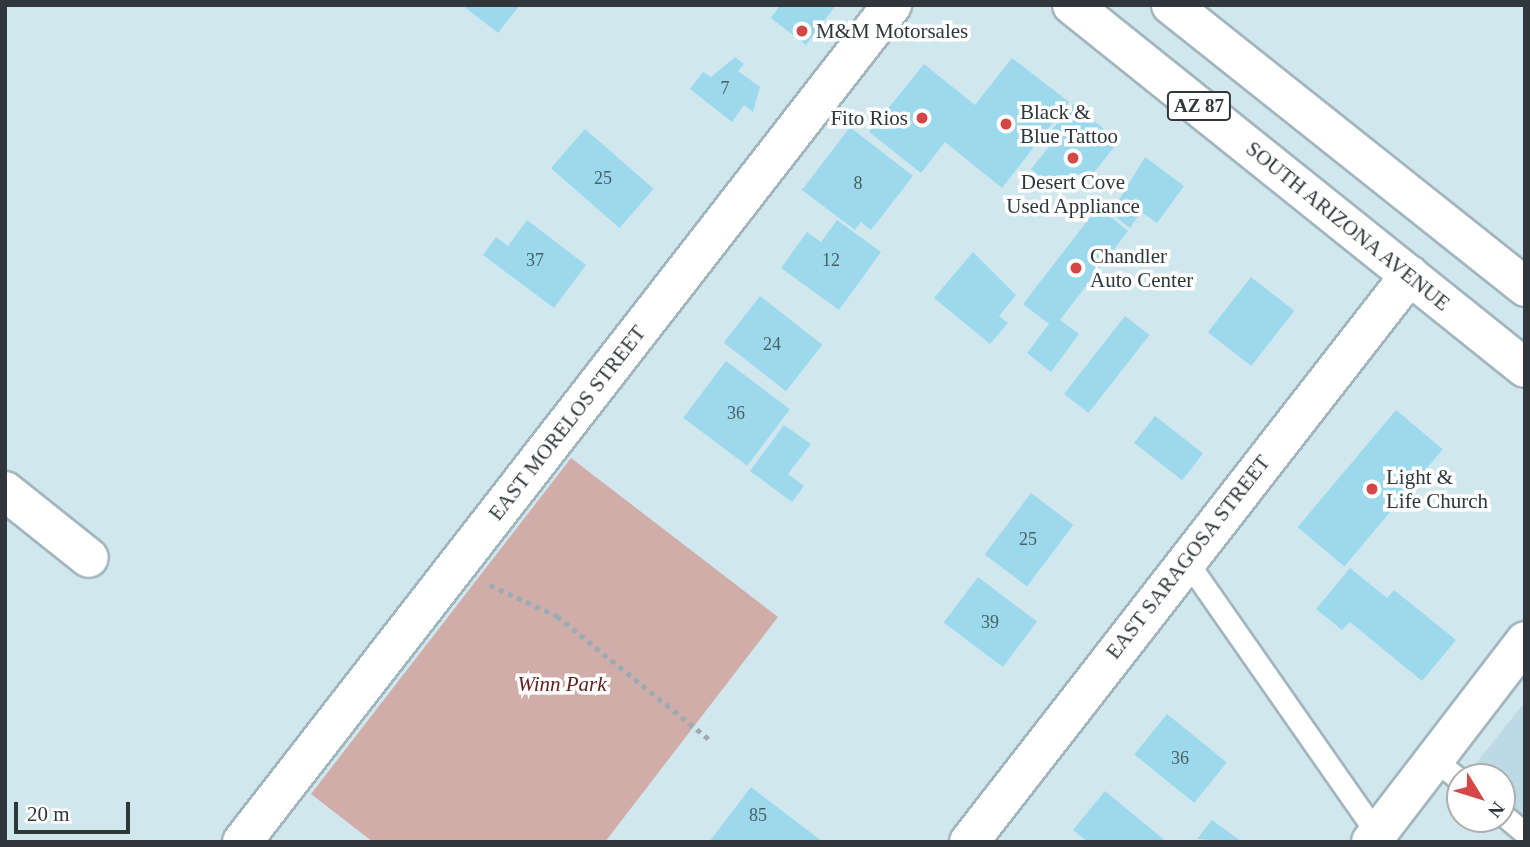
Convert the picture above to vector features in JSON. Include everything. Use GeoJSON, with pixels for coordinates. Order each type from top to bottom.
{"type":"FeatureCollection","features":[{"type":"Feature","properties":{"kind":"street","name":"EAST MORELOS STREET"},"geometry":{"type":"LineString","coordinates":[[242,842],[892,5]]}},
{"type":"Feature","properties":{"kind":"street","name":"SOUTH ARIZONA AVENUE"},"geometry":{"type":"LineString","coordinates":[[1072,5],[1525,368]]}},
{"type":"Feature","properties":{"kind":"street","name":"AZ 87"},"geometry":{"type":"LineString","coordinates":[[1171,5],[1525,287]]}},
{"type":"Feature","properties":{"kind":"street","name":"EAST SARAGOSA STREET"},"geometry":{"type":"LineString","coordinates":[[969,842],[1410,275]]}},
{"type":"Feature","properties":{"kind":"street"},"geometry":{"type":"LineString","coordinates":[[5,491],[89,558]]}},
{"type":"Feature","properties":{"kind":"street"},"geometry":{"type":"LineString","coordinates":[[1451,763],[1525,641]]}},
{"type":"Feature","properties":{"kind":"street"},"geometry":{"type":"LineString","coordinates":[[1374,838],[1446,771]]}},
{"type":"Feature","properties":{"kind":"lane"},"geometry":{"type":"LineString","coordinates":[[1186,560],[1374,838]]}},
{"type":"Feature","properties":{"kind":"path"},"geometry":{"type":"LineString","coordinates":[[458,562],[500,592],[557,616],[710,740]]}},
{"type":"Feature","properties":{"kind":"shaded area"},"geometry":{"type":"Polygon","coordinates":[[[1525,702],[1525,842],[1516,833],[1516,763],[1476,763],[1525,702]]]}},
{"type":"Feature","properties":{"kind":"green space","name":"Winn Park"},"geometry":{"type":"Polygon","coordinates":[[[571,458],[778,617],[605,842],[373,842],[311,794],[571,458]]]}},
{"type":"Feature","properties":{"kind":"building"},"geometry":{"type":"Polygon","coordinates":[[[462,5],[520,5],[498,33],[462,5]]]}},
{"type":"Feature","properties":{"kind":"building","name":"M&M Motorsales"},"geometry":{"type":"Polygon","coordinates":[[[780,5],[836,5],[806,45],[771,18],[780,5]]]}},
{"type":"Feature","properties":{"kind":"building"},"geometry":{"type":"Polygon","coordinates":[[[735,57],[744,64],[738,71],[760,87],[753,112],[744,105],[732,122],[690,89],[703,72],[711,77],[735,57]]]}},
{"type":"Feature","properties":{"kind":"building"},"geometry":{"type":"Polygon","coordinates":[[[1012,58],[1069,102],[1002,188],[945,142],[921,173],[869,132],[924,64],[975,105],[1012,58]]]}},
{"type":"Feature","properties":{"kind":"building","name":"Desert Cove Used Appliance"},"geometry":{"type":"Polygon","coordinates":[[[1073,104],[1119,141],[1088,180],[1080,173],[1062,194],[1031,169],[1049,147],[1042,142],[1073,104]]]}},
{"type":"Feature","properties":{"kind":"building"},"geometry":{"type":"Polygon","coordinates":[[[850,127],[913,176],[871,230],[861,222],[855,230],[802,190],[850,127]]]}},
{"type":"Feature","properties":{"kind":"building"},"geometry":{"type":"Polygon","coordinates":[[[585,129],[654,189],[620,228],[551,168],[585,129]]]}},
{"type":"Feature","properties":{"kind":"building"},"geometry":{"type":"Polygon","coordinates":[[[1145,157],[1184,186],[1157,223],[1141,212],[1130,228],[1111,213],[1145,157]]]}},
{"type":"Feature","properties":{"kind":"building","name":"Chandler Auto Center"},"geometry":{"type":"Polygon","coordinates":[[[1098,207],[1128,231],[1060,320],[1079,334],[1051,372],[1027,353],[1049,324],[1023,304],[1098,207]]]}},
{"type":"Feature","properties":{"kind":"building"},"geometry":{"type":"Polygon","coordinates":[[[527,220],[586,265],[554,308],[483,255],[496,237],[508,246],[527,220]]]}},
{"type":"Feature","properties":{"kind":"building"},"geometry":{"type":"Polygon","coordinates":[[[837,220],[881,252],[839,310],[781,268],[807,232],[821,242],[837,220]]]}},
{"type":"Feature","properties":{"kind":"building"},"geometry":{"type":"Polygon","coordinates":[[[973,252],[1016,295],[999,316],[1008,323],[990,344],[934,298],[973,252]]]}},
{"type":"Feature","properties":{"kind":"building"},"geometry":{"type":"Polygon","coordinates":[[[1251,277],[1294,311],[1251,366],[1208,332],[1251,277]]]}},
{"type":"Feature","properties":{"kind":"building"},"geometry":{"type":"Polygon","coordinates":[[[760,296],[822,345],[786,391],[724,342],[760,296]]]}},
{"type":"Feature","properties":{"kind":"building"},"geometry":{"type":"Polygon","coordinates":[[[1125,316],[1149,335],[1088,413],[1064,394],[1125,316]]]}},
{"type":"Feature","properties":{"kind":"building"},"geometry":{"type":"Polygon","coordinates":[[[726,361],[790,409],[747,466],[683,418],[726,361]]]}},
{"type":"Feature","properties":{"kind":"building","name":"Light & Life Church"},"geometry":{"type":"Polygon","coordinates":[[[1396,410],[1443,449],[1344,566],[1298,527],[1396,410]]]}},
{"type":"Feature","properties":{"kind":"building"},"geometry":{"type":"Polygon","coordinates":[[[1155,416],[1203,454],[1182,480],[1134,443],[1155,416]]]}},
{"type":"Feature","properties":{"kind":"building"},"geometry":{"type":"Polygon","coordinates":[[[784,425],[811,444],[788,474],[804,486],[792,502],[750,471],[784,425]]]}},
{"type":"Feature","properties":{"kind":"building"},"geometry":{"type":"Polygon","coordinates":[[[1031,493],[1073,525],[1027,586],[985,554],[1031,493]]]}},
{"type":"Feature","properties":{"kind":"building"},"geometry":{"type":"Polygon","coordinates":[[[1350,568],[1387,598],[1394,590],[1456,640],[1422,681],[1350,622],[1342,630],[1316,609],[1350,568]]]}},
{"type":"Feature","properties":{"kind":"building"},"geometry":{"type":"Polygon","coordinates":[[[978,577],[1037,622],[1003,667],[944,623],[978,577]]]}},
{"type":"Feature","properties":{"kind":"building"},"geometry":{"type":"Polygon","coordinates":[[[1167,714],[1227,762],[1194,803],[1134,754],[1167,714]]]}},
{"type":"Feature","properties":{"kind":"building"},"geometry":{"type":"Polygon","coordinates":[[[751,787],[823,842],[709,842],[751,787]]]}},
{"type":"Feature","properties":{"kind":"building"},"geometry":{"type":"Polygon","coordinates":[[[1105,791],[1167,842],[1088,842],[1073,830],[1105,791]]]}},
{"type":"Feature","properties":{"kind":"building"},"geometry":{"type":"Polygon","coordinates":[[[1212,820],[1242,842],[1197,839],[1212,820]]]}},
{"type":"Feature","properties":{"kind":"place","name":"M&M Motorsales"},"geometry":{"type":"Point","coordinates":[802,31]}},
{"type":"Feature","properties":{"kind":"place","name":"Fito Rios"},"geometry":{"type":"Point","coordinates":[922,118]}},
{"type":"Feature","properties":{"kind":"place","name":"Black & Blue Tattoo"},"geometry":{"type":"Point","coordinates":[1006,124]}},
{"type":"Feature","properties":{"kind":"place","name":"Desert Cove Used Appliance"},"geometry":{"type":"Point","coordinates":[1073,158]}},
{"type":"Feature","properties":{"kind":"place","name":"Chandler Auto Center"},"geometry":{"type":"Point","coordinates":[1076,268]}},
{"type":"Feature","properties":{"kind":"place","name":"Light & Life Church"},"geometry":{"type":"Point","coordinates":[1372,489]}}]}
